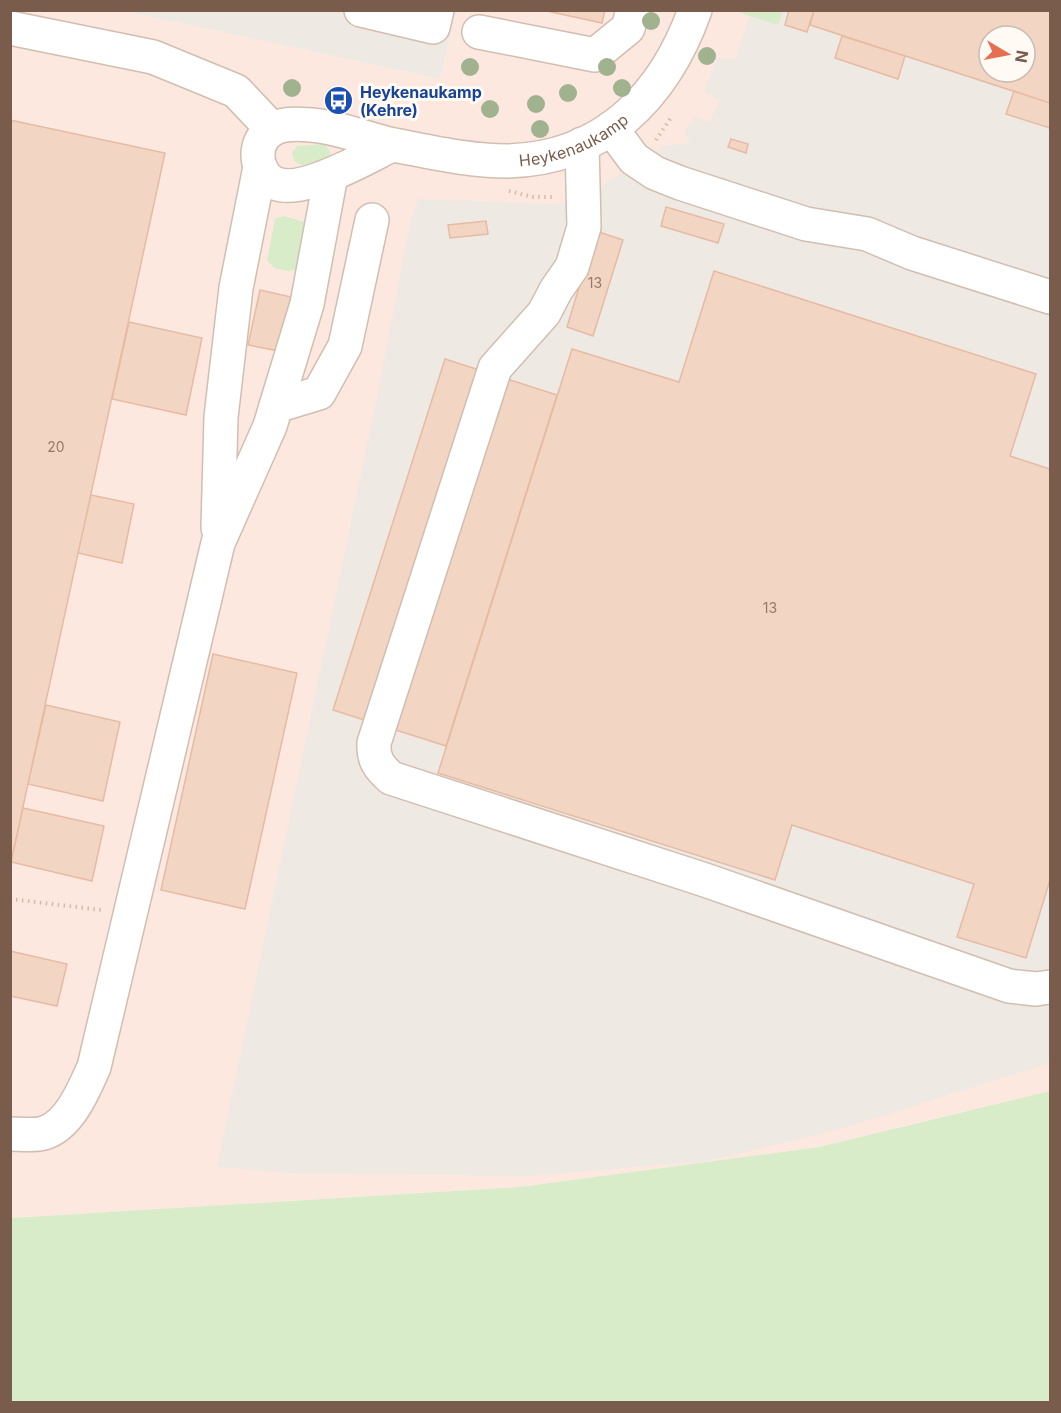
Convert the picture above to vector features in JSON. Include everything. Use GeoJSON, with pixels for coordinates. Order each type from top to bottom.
{"type":"FeatureCollection","features":[{"type":"Feature","properties":{"kind":"street"},"geometry":{"type":"LineString","coordinates":[[361,10],[434,27],[437,10]]}},
{"type":"Feature","properties":{"kind":"street"},"geometry":{"type":"LineString","coordinates":[[479,32],[595,55],[628,28],[633,10]]}},
{"type":"Feature","properties":{"kind":"street","name":"Heykenaukamp"},"geometry":{"type":"LineString","coordinates":[[272,129],[283,125],[312,125],[392,145],[478,160],[506,161],[556,154],[582,144],[611,128],[648,98],[669,69],[686,36],[695,10]]}},
{"type":"Feature","properties":{"kind":"street"},"geometry":{"type":"LineString","coordinates":[[10,28],[153,57],[236,91],[272,129],[258,150],[260,167],[236,288],[221,417],[218,543]]}},
{"type":"Feature","properties":{"kind":"street"},"geometry":{"type":"LineString","coordinates":[[611,128],[631,156],[655,173],[806,224],[860,254],[912,252],[1050,297]]}},
{"type":"Feature","properties":{"kind":"street"},"geometry":{"type":"LineString","coordinates":[[582,144],[584,188],[566,221],[553,257],[556,290],[544,313],[495,368],[374,743],[373,754],[378,767],[391,778],[705,880],[1009,986],[1036,989],[1050,987]]}},
{"type":"Feature","properties":{"kind":"street"},"geometry":{"type":"LineString","coordinates":[[260,167],[276,184],[285,186],[331,174],[392,145]]}},
{"type":"Feature","properties":{"kind":"street"},"geometry":{"type":"LineString","coordinates":[[10,1134],[44,1133],[63,1120],[80,1097],[94,1067],[218,543],[270,426],[307,304],[331,174]]}},
{"type":"Feature","properties":{"kind":"street"},"geometry":{"type":"LineString","coordinates":[[276,406],[319,393],[345,346],[372,220]]}},
{"type":"Feature","properties":{"kind":"path"},"geometry":{"type":"LineString","coordinates":[[11,899],[86,906],[131,916]]}},
{"type":"Feature","properties":{"kind":"shaded area"},"geometry":{"type":"Polygon","coordinates":[[[11,11],[123,11],[440,79],[457,11],[1050,11],[1050,1091],[819,1147],[520,1187],[11,1218],[11,11]]]}},
{"type":"Feature","properties":{"kind":"shaded area"},"geometry":{"type":"Polygon","coordinates":[[[123,11],[457,11],[440,79],[123,11]]]}},
{"type":"Feature","properties":{"kind":"shaded area"},"geometry":{"type":"Polygon","coordinates":[[[735,11],[1050,11],[1050,1063],[837,1130],[707,1161],[529,1176],[289,1173],[217,1167],[378,392],[409,227],[418,199],[561,204],[599,187],[662,146],[690,143],[684,132],[695,116],[710,122],[719,101],[704,92],[717,57],[736,58],[749,16],[735,11]]]}},
{"type":"Feature","properties":{"kind":"green space"},"geometry":{"type":"Polygon","coordinates":[[[735,11],[783,11],[778,25],[735,11]]]}},
{"type":"Feature","properties":{"kind":"green space"},"geometry":{"type":"Polygon","coordinates":[[[324,144],[331,152],[328,160],[302,165],[294,161],[292,152],[297,146],[324,144]]]}},
{"type":"Feature","properties":{"kind":"green space"},"geometry":{"type":"Polygon","coordinates":[[[283,216],[309,223],[300,269],[288,271],[274,268],[267,260],[275,219],[283,216]]]}},
{"type":"Feature","properties":{"kind":"green space"},"geometry":{"type":"Polygon","coordinates":[[[1050,1091],[1050,1402],[11,1402],[11,1218],[520,1187],[819,1147],[1050,1091]]]}},
{"type":"Feature","properties":{"kind":"building"},"geometry":{"type":"Polygon","coordinates":[[[542,10],[605,10],[602,23],[542,10]]]}},
{"type":"Feature","properties":{"kind":"building"},"geometry":{"type":"Polygon","coordinates":[[[789,10],[814,10],[807,32],[785,25],[789,10]]]}},
{"type":"Feature","properties":{"kind":"building"},"geometry":{"type":"Polygon","coordinates":[[[814,10],[1050,10],[1050,103],[992,84],[1037,84],[1037,24],[977,24],[977,79],[810,25],[814,10]]]}},
{"type":"Feature","properties":{"kind":"building"},"geometry":{"type":"Polygon","coordinates":[[[842,36],[905,56],[898,79],[835,58],[842,36]]]}},
{"type":"Feature","properties":{"kind":"building"},"geometry":{"type":"Polygon","coordinates":[[[1014,91],[1050,103],[1050,128],[1006,114],[1014,91]]]}},
{"type":"Feature","properties":{"kind":"building"},"geometry":{"type":"Polygon","coordinates":[[[10,120],[165,153],[11,862],[10,862],[10,120]]]}},
{"type":"Feature","properties":{"kind":"building"},"geometry":{"type":"Polygon","coordinates":[[[731,139],[748,144],[746,153],[728,147],[731,139]]]}},
{"type":"Feature","properties":{"kind":"building"},"geometry":{"type":"Polygon","coordinates":[[[666,207],[724,224],[718,243],[661,226],[666,207]]]}},
{"type":"Feature","properties":{"kind":"building"},"geometry":{"type":"Polygon","coordinates":[[[486,221],[488,234],[450,238],[448,225],[486,221]]]}},
{"type":"Feature","properties":{"kind":"building"},"geometry":{"type":"Polygon","coordinates":[[[596,231],[623,240],[593,336],[567,327],[596,231]]]}},
{"type":"Feature","properties":{"kind":"building"},"geometry":{"type":"Polygon","coordinates":[[[714,271],[1036,374],[1010,456],[1050,469],[1050,880],[1026,958],[957,937],[974,884],[792,825],[775,880],[438,773],[572,349],[679,382],[714,271]]]}},
{"type":"Feature","properties":{"kind":"building"},"geometry":{"type":"Polygon","coordinates":[[[260,290],[291,297],[279,351],[248,345],[260,290]]]}},
{"type":"Feature","properties":{"kind":"building"},"geometry":{"type":"Polygon","coordinates":[[[129,322],[202,338],[186,415],[112,399],[129,322]]]}},
{"type":"Feature","properties":{"kind":"building"},"geometry":{"type":"Polygon","coordinates":[[[445,359],[557,395],[446,746],[333,710],[445,359]]]}},
{"type":"Feature","properties":{"kind":"building"},"geometry":{"type":"Polygon","coordinates":[[[91,495],[134,504],[122,563],[78,553],[91,495]]]}},
{"type":"Feature","properties":{"kind":"building"},"geometry":{"type":"Polygon","coordinates":[[[213,654],[297,673],[245,909],[161,890],[213,654]]]}},
{"type":"Feature","properties":{"kind":"building"},"geometry":{"type":"Polygon","coordinates":[[[46,705],[120,722],[103,801],[28,784],[46,705]]]}},
{"type":"Feature","properties":{"kind":"building"},"geometry":{"type":"Polygon","coordinates":[[[23,808],[104,826],[92,881],[11,862],[23,808]]]}},
{"type":"Feature","properties":{"kind":"building"},"geometry":{"type":"Polygon","coordinates":[[[10,951],[67,964],[57,1006],[10,996],[10,951]]]}},
{"type":"Feature","properties":{"kind":"place","name":"Heykenaukamp (Kehre)"},"geometry":{"type":"Point","coordinates":[339,101]}}]}
